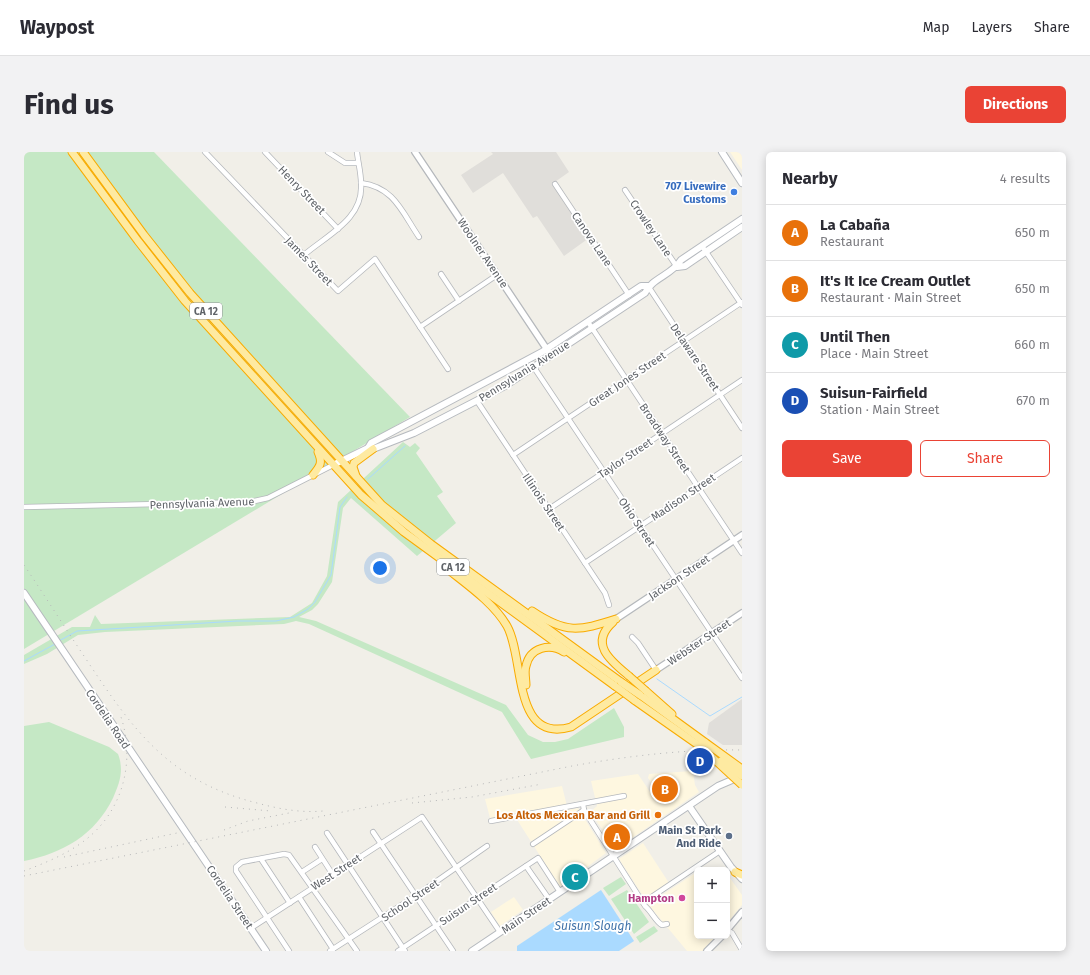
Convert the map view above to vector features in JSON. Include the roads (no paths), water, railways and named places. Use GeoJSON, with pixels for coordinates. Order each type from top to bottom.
{"type":"FeatureCollection","features":[{"type":"Feature","properties":{"kind":"highway","name":"CA 12"},"geometry":{"type":"LineString","coordinates":[[72,152],[185,301],[332,465],[377,510],[581,661],[640,696],[690,730],[703,745],[742,776]]}},
{"type":"Feature","properties":{"kind":"highway","name":"CA 12"},"geometry":{"type":"LineString","coordinates":[[83,152],[144,235],[190,293],[340,461],[392,514],[618,684]]}},
{"type":"Feature","properties":{"kind":"highway"},"geometry":{"type":"LineString","coordinates":[[313,475],[322,460],[316,446]]}},
{"type":"Feature","properties":{"kind":"highway"},"geometry":{"type":"LineString","coordinates":[[357,478],[353,467],[354,463],[370,449]]}},
{"type":"Feature","properties":{"kind":"highway"},"geometry":{"type":"LineString","coordinates":[[427,548],[436,559],[489,605],[502,619],[515,646],[524,699],[529,713],[537,722],[548,728],[566,728],[577,723],[656,670]]}},
{"type":"Feature","properties":{"kind":"highway"},"geometry":{"type":"LineString","coordinates":[[470,572],[484,578],[543,618],[557,625],[569,628],[584,629],[602,625],[616,619]]}},
{"type":"Feature","properties":{"kind":"highway"},"geometry":{"type":"LineString","coordinates":[[616,619],[606,629],[603,647],[608,658],[629,676],[640,696]]}},
{"type":"Feature","properties":{"kind":"highway"},"geometry":{"type":"LineString","coordinates":[[552,728],[539,720],[530,706],[525,673],[528,658],[538,649],[553,647],[581,661]]}},
{"type":"Feature","properties":{"kind":"highway","name":"CA 12"},"geometry":{"type":"LineString","coordinates":[[640,696],[680,733],[742,769]]}},
{"type":"Feature","properties":{"kind":"highway"},"geometry":{"type":"LineString","coordinates":[[703,745],[742,785]]}},
{"type":"Feature","properties":{"kind":"main road"},"geometry":{"type":"LineString","coordinates":[[722,152],[742,183]]}},
{"type":"Feature","properties":{"kind":"main road","name":"Pennsylvania Avenue"},"geometry":{"type":"LineString","coordinates":[[677,267],[681,260],[742,219]]}},
{"type":"Feature","properties":{"kind":"main road","name":"Pennsylvania Avenue"},"geometry":{"type":"LineString","coordinates":[[370,449],[371,443],[592,328],[645,292],[648,286],[677,267],[685,266],[742,227]]}},
{"type":"Feature","properties":{"kind":"main road","name":"Pennsylvania Avenue"},"geometry":{"type":"LineString","coordinates":[[332,465],[414,433],[505,386],[533,366],[548,352],[588,322],[641,286],[648,286]]}},
{"type":"Feature","properties":{"kind":"main road","name":"Cordelia Road"},"geometry":{"type":"LineString","coordinates":[[24,593],[193,844]]}},
{"type":"Feature","properties":{"kind":"main road","name":"Main Street"},"geometry":{"type":"LineString","coordinates":[[472,951],[726,782],[742,776]]}},
{"type":"Feature","properties":{"kind":"main road"},"geometry":{"type":"LineString","coordinates":[[689,806],[720,851],[742,879]]}},
{"type":"Feature","properties":{"kind":"main road","name":"Cordelia Street"},"geometry":{"type":"LineString","coordinates":[[193,844],[266,951]]}},
{"type":"Feature","properties":{"kind":"street","name":"James Street"},"geometry":{"type":"LineString","coordinates":[[205,152],[338,291],[375,260],[448,369]]}},
{"type":"Feature","properties":{"kind":"street","name":"Henry Street"},"geometry":{"type":"LineString","coordinates":[[265,152],[338,229]]}},
{"type":"Feature","properties":{"kind":"street"},"geometry":{"type":"LineString","coordinates":[[328,152],[345,163],[358,163]]}},
{"type":"Feature","properties":{"kind":"street"},"geometry":{"type":"LineString","coordinates":[[304,255],[338,229],[351,217],[357,207],[361,192],[357,152]]}},
{"type":"Feature","properties":{"kind":"street","name":"Woolner Avenue"},"geometry":{"type":"LineString","coordinates":[[415,152],[548,352]]}},
{"type":"Feature","properties":{"kind":"street"},"geometry":{"type":"LineString","coordinates":[[361,183],[382,187],[389,194],[419,237]]}},
{"type":"Feature","properties":{"kind":"street","name":"Canova Lane"},"geometry":{"type":"LineString","coordinates":[[555,184],[629,295]]}},
{"type":"Feature","properties":{"kind":"street","name":"Crowley Lane"},"geometry":{"type":"LineString","coordinates":[[625,190],[677,267]]}},
{"type":"Feature","properties":{"kind":"street"},"geometry":{"type":"LineString","coordinates":[[702,246],[742,303]]}},
{"type":"Feature","properties":{"kind":"street"},"geometry":{"type":"LineString","coordinates":[[441,274],[460,301]]}},
{"type":"Feature","properties":{"kind":"street"},"geometry":{"type":"LineString","coordinates":[[420,327],[497,275]]}},
{"type":"Feature","properties":{"kind":"street","name":"Delaware Street"},"geometry":{"type":"LineString","coordinates":[[648,286],[742,428]]}},
{"type":"Feature","properties":{"kind":"street","name":"Great Jones Street"},"geometry":{"type":"LineString","coordinates":[[513,455],[742,303]]}},
{"type":"Feature","properties":{"kind":"street","name":"Broadway Street"},"geometry":{"type":"LineString","coordinates":[[588,322],[742,553]]}},
{"type":"Feature","properties":{"kind":"street","name":"Ohio Street"},"geometry":{"type":"LineString","coordinates":[[533,366],[742,678]]}},
{"type":"Feature","properties":{"kind":"street","name":"Taylor Street"},"geometry":{"type":"LineString","coordinates":[[549,509],[742,380]]}},
{"type":"Feature","properties":{"kind":"street","name":"Illinois Street"},"geometry":{"type":"LineString","coordinates":[[477,401],[605,593],[609,605]]}},
{"type":"Feature","properties":{"kind":"street","name":"Madison Street"},"geometry":{"type":"LineString","coordinates":[[585,563],[742,458]]}},
{"type":"Feature","properties":{"kind":"street","name":"Pennsylvania Avenue"},"geometry":{"type":"LineString","coordinates":[[24,507],[250,502],[268,498],[332,465]]}},
{"type":"Feature","properties":{"kind":"street","name":"Jackson Street"},"geometry":{"type":"LineString","coordinates":[[616,619],[742,535]]}},
{"type":"Feature","properties":{"kind":"street","name":"Webster Street"},"geometry":{"type":"LineString","coordinates":[[656,670],[742,613]]}},
{"type":"Feature","properties":{"kind":"street"},"geometry":{"type":"LineString","coordinates":[[632,637],[638,643],[656,670]]}},
{"type":"Feature","properties":{"kind":"street"},"geometry":{"type":"LineString","coordinates":[[492,821],[624,796]]}},
{"type":"Feature","properties":{"kind":"street"},"geometry":{"type":"LineString","coordinates":[[583,804],[584,810],[644,902],[645,906],[652,912],[657,923],[662,925],[667,924]]}},
{"type":"Feature","properties":{"kind":"street"},"geometry":{"type":"LineString","coordinates":[[533,844],[584,810]]}},
{"type":"Feature","properties":{"kind":"street","name":"West Street"},"geometry":{"type":"LineString","coordinates":[[251,928],[422,816],[456,868]]}},
{"type":"Feature","properties":{"kind":"street"},"geometry":{"type":"LineString","coordinates":[[374,832],[453,951]]}},
{"type":"Feature","properties":{"kind":"street"},"geometry":{"type":"LineString","coordinates":[[327,833],[404,949]]}},
{"type":"Feature","properties":{"kind":"street","name":"School Street"},"geometry":{"type":"LineString","coordinates":[[332,950],[416,896],[488,846]]}},
{"type":"Feature","properties":{"kind":"street"},"geometry":{"type":"LineString","coordinates":[[315,847],[333,875]]}},
{"type":"Feature","properties":{"kind":"street"},"geometry":{"type":"LineString","coordinates":[[644,902],[720,851]]}},
{"type":"Feature","properties":{"kind":"street"},"geometry":{"type":"LineString","coordinates":[[289,951],[236,869],[238,864],[288,854],[357,951]]}},
{"type":"Feature","properties":{"kind":"street","name":"Suisun Street"},"geometry":{"type":"LineString","coordinates":[[398,951],[404,949],[538,858],[560,892]]}},
{"type":"Feature","properties":{"kind":"street"},"geometry":{"type":"LineString","coordinates":[[261,859],[290,903]]}},
{"type":"Feature","properties":{"kind":"street"},"geometry":{"type":"LineString","coordinates":[[302,872],[322,859]]}},
{"type":"Feature","properties":{"kind":"street"},"geometry":{"type":"LineString","coordinates":[[526,866],[550,899]]}},
{"type":"Feature","properties":{"kind":"street"},"geometry":{"type":"LineString","coordinates":[[456,868],[500,932]]}},
{"type":"Feature","properties":{"kind":"street"},"geometry":{"type":"LineString","coordinates":[[299,897],[332,950]]}},
{"type":"Feature","properties":{"kind":"street"},"geometry":{"type":"LineString","coordinates":[[730,926],[742,912]]}},
{"type":"Feature","properties":{"kind":"street"},"geometry":{"type":"LineString","coordinates":[[730,934],[742,950]]}},
{"type":"Feature","properties":{"kind":"street"},"geometry":{"type":"LineString","coordinates":[[707,951],[719,939]]}},
{"type":"Feature","properties":{"kind":"street"},"geometry":{"type":"LineString","coordinates":[[712,951],[720,939]]}},
{"type":"Feature","properties":{"kind":"water","name":"Suisun Slough"},"geometry":{"type":"Polygon","coordinates":[[[601,890],[634,941],[619,951],[517,951],[517,946],[601,890]]]}},
{"type":"Feature","properties":{"kind":"waterway"},"geometry":{"type":"LineString","coordinates":[[368,479],[405,446]]}},
{"type":"Feature","properties":{"kind":"waterway"},"geometry":{"type":"LineString","coordinates":[[59,641],[77,631],[237,621],[276,621],[294,617],[308,609],[315,602],[331,575],[340,507],[347,497]]}},
{"type":"Feature","properties":{"kind":"waterway"},"geometry":{"type":"LineString","coordinates":[[24,661],[55,644]]}},
{"type":"Feature","properties":{"kind":"waterway"},"geometry":{"type":"LineString","coordinates":[[657,679],[710,716],[742,697]]}},
{"type":"Feature","properties":{"kind":"railway"},"geometry":{"type":"LineString","coordinates":[[24,565],[103,685],[138,730],[156,749],[177,766],[200,781],[226,793],[257,803],[290,810],[323,811]]}},
{"type":"Feature","properties":{"kind":"railway"},"geometry":{"type":"LineString","coordinates":[[24,871],[56,858],[77,846],[98,829],[109,815],[123,783],[126,766],[127,749],[125,731],[120,714]]}},
{"type":"Feature","properties":{"kind":"railway"},"geometry":{"type":"LineString","coordinates":[[24,876],[572,766],[657,754],[742,750]]}},
{"type":"Feature","properties":{"kind":"railway"},"geometry":{"type":"LineString","coordinates":[[412,803],[472,797],[542,784]]}},
{"type":"Feature","properties":{"kind":"railway"},"geometry":{"type":"LineString","coordinates":[[225,807],[271,811]]}},
{"type":"Feature","properties":{"kind":"railway"},"geometry":{"type":"LineString","coordinates":[[224,830],[248,821],[289,813]]}},
{"type":"Feature","properties":{"kind":"railway"},"geometry":{"type":"LineString","coordinates":[[64,857],[177,833]]}},
{"type":"Feature","properties":{"kind":"place","name":"707 Livewire Customs"},"geometry":{"type":"Point","coordinates":[734,192]}},
{"type":"Feature","properties":{"kind":"place","name":"Suisun-Fairfield"},"geometry":{"type":"Point","coordinates":[700,761]}},
{"type":"Feature","properties":{"kind":"place","name":"It's It Ice Cream Outlet"},"geometry":{"type":"Point","coordinates":[665,789]}},
{"type":"Feature","properties":{"kind":"place","name":"Los Altos Mexican Bar and Grill"},"geometry":{"type":"Point","coordinates":[658,815]}},
{"type":"Feature","properties":{"kind":"place","name":"Main St Park And Ride"},"geometry":{"type":"Point","coordinates":[729,836]}},
{"type":"Feature","properties":{"kind":"place","name":"La Cabaña"},"geometry":{"type":"Point","coordinates":[617,837]}},
{"type":"Feature","properties":{"kind":"place","name":"Until Then"},"geometry":{"type":"Point","coordinates":[575,877]}},
{"type":"Feature","properties":{"kind":"place","name":"Hampton"},"geometry":{"type":"Point","coordinates":[682,898]}}]}
